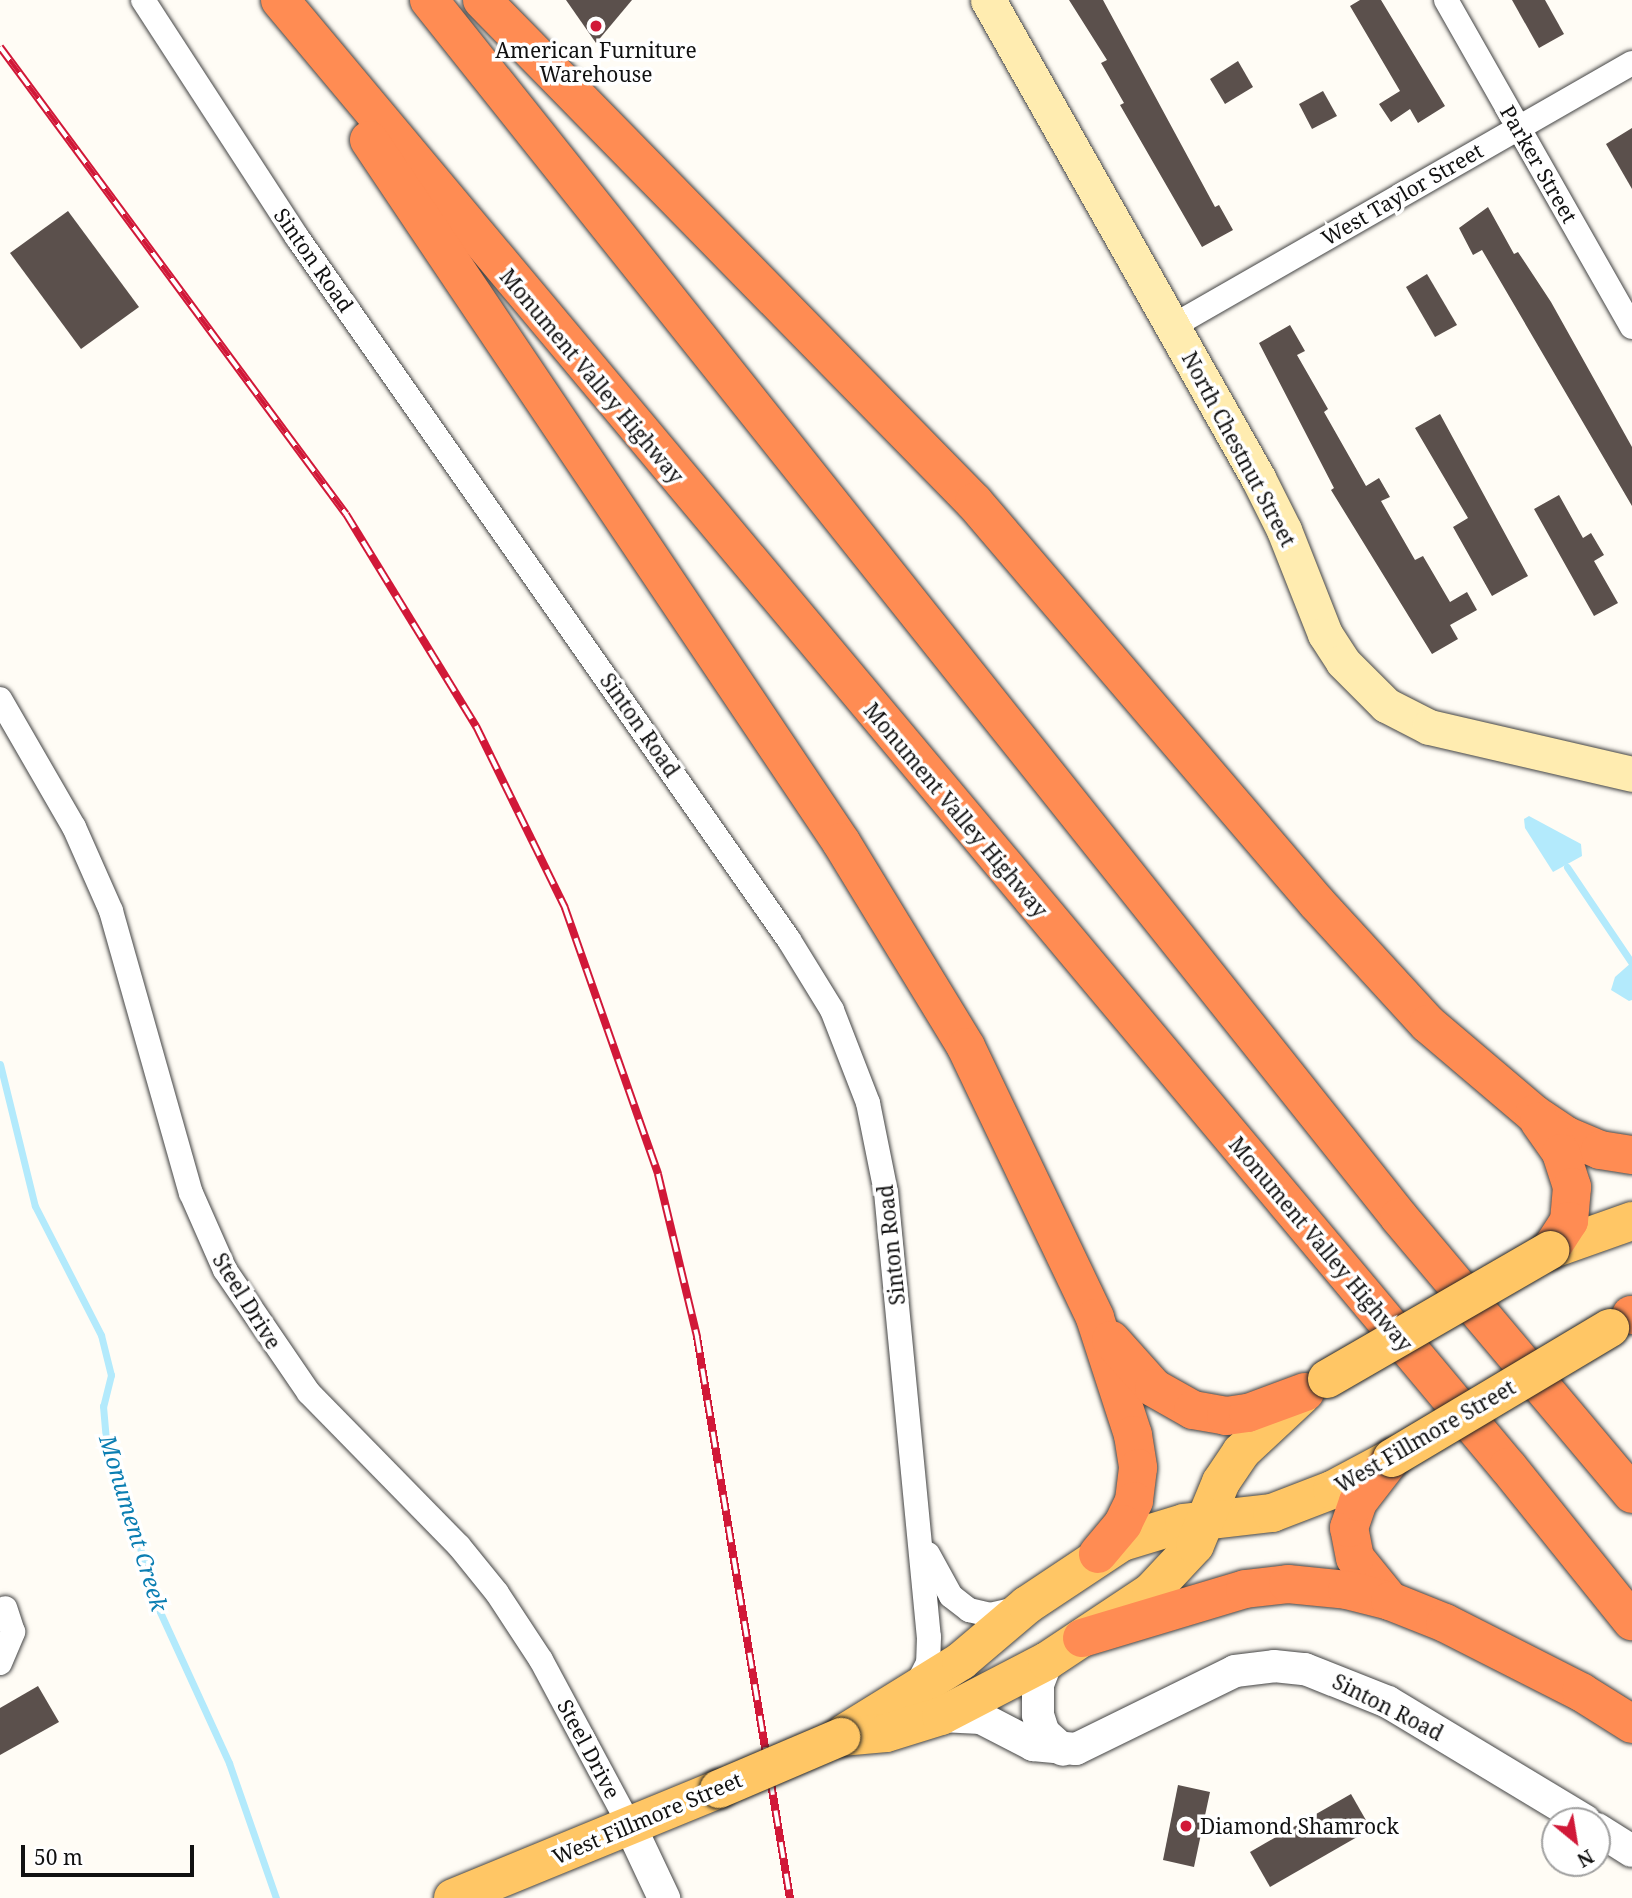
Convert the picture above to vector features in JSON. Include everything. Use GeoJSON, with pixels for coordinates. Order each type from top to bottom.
{"type":"FeatureCollection","features":[{"type":"Feature","properties":{"kind":"highway"},"geometry":{"type":"LineString","coordinates":[[279,0],[879,901],[966,1047],[1095,1318],[1128,1418],[1139,1468],[1130,1512],[1098,1554]]}},
{"type":"Feature","properties":{"kind":"highway","name":"Monument Valley Highway"},"geometry":{"type":"LineString","coordinates":[[279,0],[1499,1456],[1632,1621]]}},
{"type":"Feature","properties":{"kind":"highway"},"geometry":{"type":"LineString","coordinates":[[429,0],[1399,1217],[1632,1494]]}},
{"type":"Feature","properties":{"kind":"highway"},"geometry":{"type":"LineString","coordinates":[[482,0],[974,502],[1387,981],[1463,1055],[1534,1114],[1586,1145],[1632,1155]]}},
{"type":"Feature","properties":{"kind":"highway"},"geometry":{"type":"LineString","coordinates":[[1534,1114],[1561,1153],[1572,1187],[1569,1221],[1550,1251]]}},
{"type":"Feature","properties":{"kind":"highway"},"geometry":{"type":"LineString","coordinates":[[1095,1318],[1154,1388],[1193,1410],[1226,1416],[1248,1413],[1316,1386]]}},
{"type":"Feature","properties":{"kind":"highway"},"geometry":{"type":"LineString","coordinates":[[1390,1601],[1355,1558],[1349,1528],[1358,1502],[1392,1458]]}},
{"type":"Feature","properties":{"kind":"highway"},"geometry":{"type":"LineString","coordinates":[[1082,1638],[1245,1589],[1323,1586],[1390,1601],[1534,1667],[1632,1724]]}},
{"type":"Feature","properties":{"kind":"main road","name":"North Chestnut Street"},"geometry":{"type":"LineString","coordinates":[[988,0],[1272,505],[1327,638],[1371,691],[1401,715],[1429,727],[1632,774]]}},
{"type":"Feature","properties":{"kind":"main road","name":"West Fillmore Street"},"geometry":{"type":"LineString","coordinates":[[841,1737],[886,1732],[941,1716],[1047,1661],[1171,1575],[1195,1545],[1241,1452],[1271,1419],[1316,1386],[1550,1251],[1632,1221]]}},
{"type":"Feature","properties":{"kind":"main road","name":"West Fillmore Street"},"geometry":{"type":"LineString","coordinates":[[462,1894],[841,1737],[969,1655],[1027,1605],[1098,1554],[1168,1526],[1250,1519],[1298,1505],[1392,1458],[1626,1318]]}},
{"type":"Feature","properties":{"kind":"street","name":"Sinton Road"},"geometry":{"type":"LineString","coordinates":[[143,0],[297,237],[789,940],[832,1010],[863,1088],[881,1158],[920,1534],[929,1650],[924,1675],[915,1689]]}},
{"type":"Feature","properties":{"kind":"street","name":"Parker Street"},"geometry":{"type":"LineString","coordinates":[[1446,0],[1632,327]]}},
{"type":"Feature","properties":{"kind":"street","name":"West Taylor Street"},"geometry":{"type":"LineString","coordinates":[[1173,326],[1632,63]]}},
{"type":"Feature","properties":{"kind":"street","name":"Steel Drive"},"geometry":{"type":"LineString","coordinates":[[0,699],[74,827],[99,881],[123,950],[191,1193],[225,1270],[309,1393],[454,1541],[497,1593],[541,1660],[630,1826]]}},
{"type":"Feature","properties":{"kind":"street","name":"Sinton Road"},"geometry":{"type":"LineString","coordinates":[[920,1534],[939,1578],[960,1604],[990,1615],[1027,1605]]}},
{"type":"Feature","properties":{"kind":"street"},"geometry":{"type":"LineString","coordinates":[[0,1663],[13,1632],[5,1608]]}},
{"type":"Feature","properties":{"kind":"street"},"geometry":{"type":"LineString","coordinates":[[1047,1661],[1038,1685],[1037,1707],[1044,1733],[1063,1750]]}},
{"type":"Feature","properties":{"kind":"street","name":"Sinton Road"},"geometry":{"type":"LineString","coordinates":[[941,1716],[981,1718],[1033,1745],[1063,1750],[1096,1742],[1181,1694],[1228,1674],[1259,1667],[1297,1668],[1342,1680],[1388,1702],[1562,1807]]}},
{"type":"Feature","properties":{"kind":"street"},"geometry":{"type":"LineString","coordinates":[[630,1826],[664,1898]]}},
{"type":"Feature","properties":{"kind":"street"},"geometry":{"type":"LineString","coordinates":[[1611,1838],[1632,1851]]}},
{"type":"Feature","properties":{"kind":"water"},"geometry":{"type":"Polygon","coordinates":[[[1529,816],[1581,844],[1582,856],[1553,872],[1525,828],[1524,819],[1529,816]]]}},
{"type":"Feature","properties":{"kind":"water"},"geometry":{"type":"Polygon","coordinates":[[[1632,962],[1632,1000],[1629,1001],[1611,990],[1615,977],[1632,962]]]}},
{"type":"Feature","properties":{"kind":"building","name":"American Furniture Warehouse"},"geometry":{"type":"Polygon","coordinates":[[[566,0],[632,0],[596,43],[566,0]]]}},
{"type":"Feature","properties":{"kind":"building"},"geometry":{"type":"Polygon","coordinates":[[[1069,0],[1103,0],[1215,207],[1219,205],[1233,230],[1202,247],[1120,105],[1124,103],[1101,63],[1107,60],[1069,0]]]}},
{"type":"Feature","properties":{"kind":"building"},"geometry":{"type":"Polygon","coordinates":[[[1360,0],[1381,0],[1445,106],[1418,123],[1410,109],[1391,122],[1379,104],[1400,91],[1350,6],[1360,0]]]}},
{"type":"Feature","properties":{"kind":"building"},"geometry":{"type":"Polygon","coordinates":[[[1512,0],[1545,0],[1564,34],[1539,48],[1512,0]]]}},
{"type":"Feature","properties":{"kind":"building"},"geometry":{"type":"Polygon","coordinates":[[[1238,61],[1253,87],[1225,104],[1210,79],[1238,61]]]}},
{"type":"Feature","properties":{"kind":"building"},"geometry":{"type":"Polygon","coordinates":[[[1323,91],[1337,116],[1312,129],[1299,104],[1323,91]]]}},
{"type":"Feature","properties":{"kind":"building"},"geometry":{"type":"Polygon","coordinates":[[[1632,128],[1632,189],[1606,144],[1632,128]]]}},
{"type":"Feature","properties":{"kind":"building"},"geometry":{"type":"Polygon","coordinates":[[[1488,207],[1514,254],[1518,252],[1551,302],[1632,447],[1632,506],[1482,250],[1473,255],[1459,228],[1488,207]]]}},
{"type":"Feature","properties":{"kind":"building"},"geometry":{"type":"Polygon","coordinates":[[[68,211],[139,307],[81,349],[10,253],[68,211]]]}},
{"type":"Feature","properties":{"kind":"building"},"geometry":{"type":"Polygon","coordinates":[[[1427,274],[1457,325],[1435,337],[1406,287],[1427,274]]]}},
{"type":"Feature","properties":{"kind":"building"},"geometry":{"type":"Polygon","coordinates":[[[1290,325],[1305,351],[1297,355],[1328,409],[1324,412],[1366,486],[1379,478],[1390,497],[1381,501],[1415,560],[1423,556],[1450,602],[1467,592],[1477,610],[1450,625],[1458,639],[1432,654],[1331,490],[1334,488],[1259,343],[1290,325]]]}},
{"type":"Feature","properties":{"kind":"building"},"geometry":{"type":"Polygon","coordinates":[[[1440,414],[1528,576],[1492,596],[1453,527],[1468,518],[1415,428],[1440,414]]]}},
{"type":"Feature","properties":{"kind":"building"},"geometry":{"type":"Polygon","coordinates":[[[1559,495],[1583,538],[1591,533],[1604,555],[1594,561],[1618,603],[1594,616],[1534,509],[1559,495]]]}},
{"type":"Feature","properties":{"kind":"building"},"geometry":{"type":"Polygon","coordinates":[[[38,1686],[59,1722],[0,1755],[0,1708],[38,1686]]]}},
{"type":"Feature","properties":{"kind":"building","name":"Diamond Shamrock"},"geometry":{"type":"Polygon","coordinates":[[[1178,1785],[1210,1792],[1194,1867],[1163,1860],[1178,1785]]]}},
{"type":"Feature","properties":{"kind":"building"},"geometry":{"type":"Polygon","coordinates":[[[1351,1794],[1371,1829],[1270,1887],[1250,1852],[1351,1794]]]}},
{"type":"Feature","properties":{"kind":"waterway"},"geometry":{"type":"LineString","coordinates":[[1567,867],[1631,962]]}},
{"type":"Feature","properties":{"kind":"waterway","name":"Monument Creek"},"geometry":{"type":"LineString","coordinates":[[0,1064],[35,1206],[101,1335],[111,1375],[103,1406],[106,1438],[160,1612],[229,1763],[276,1898]]}},
{"type":"Feature","properties":{"kind":"railway"},"geometry":{"type":"LineString","coordinates":[[0,47],[346,514],[476,726],[565,908],[658,1174],[697,1337],[790,1898]]}},
{"type":"Feature","properties":{"kind":"place","name":"American Furniture Warehouse"},"geometry":{"type":"Point","coordinates":[596,26]}},
{"type":"Feature","properties":{"kind":"place","name":"Diamond Shamrock"},"geometry":{"type":"Point","coordinates":[1186,1826]}}]}
